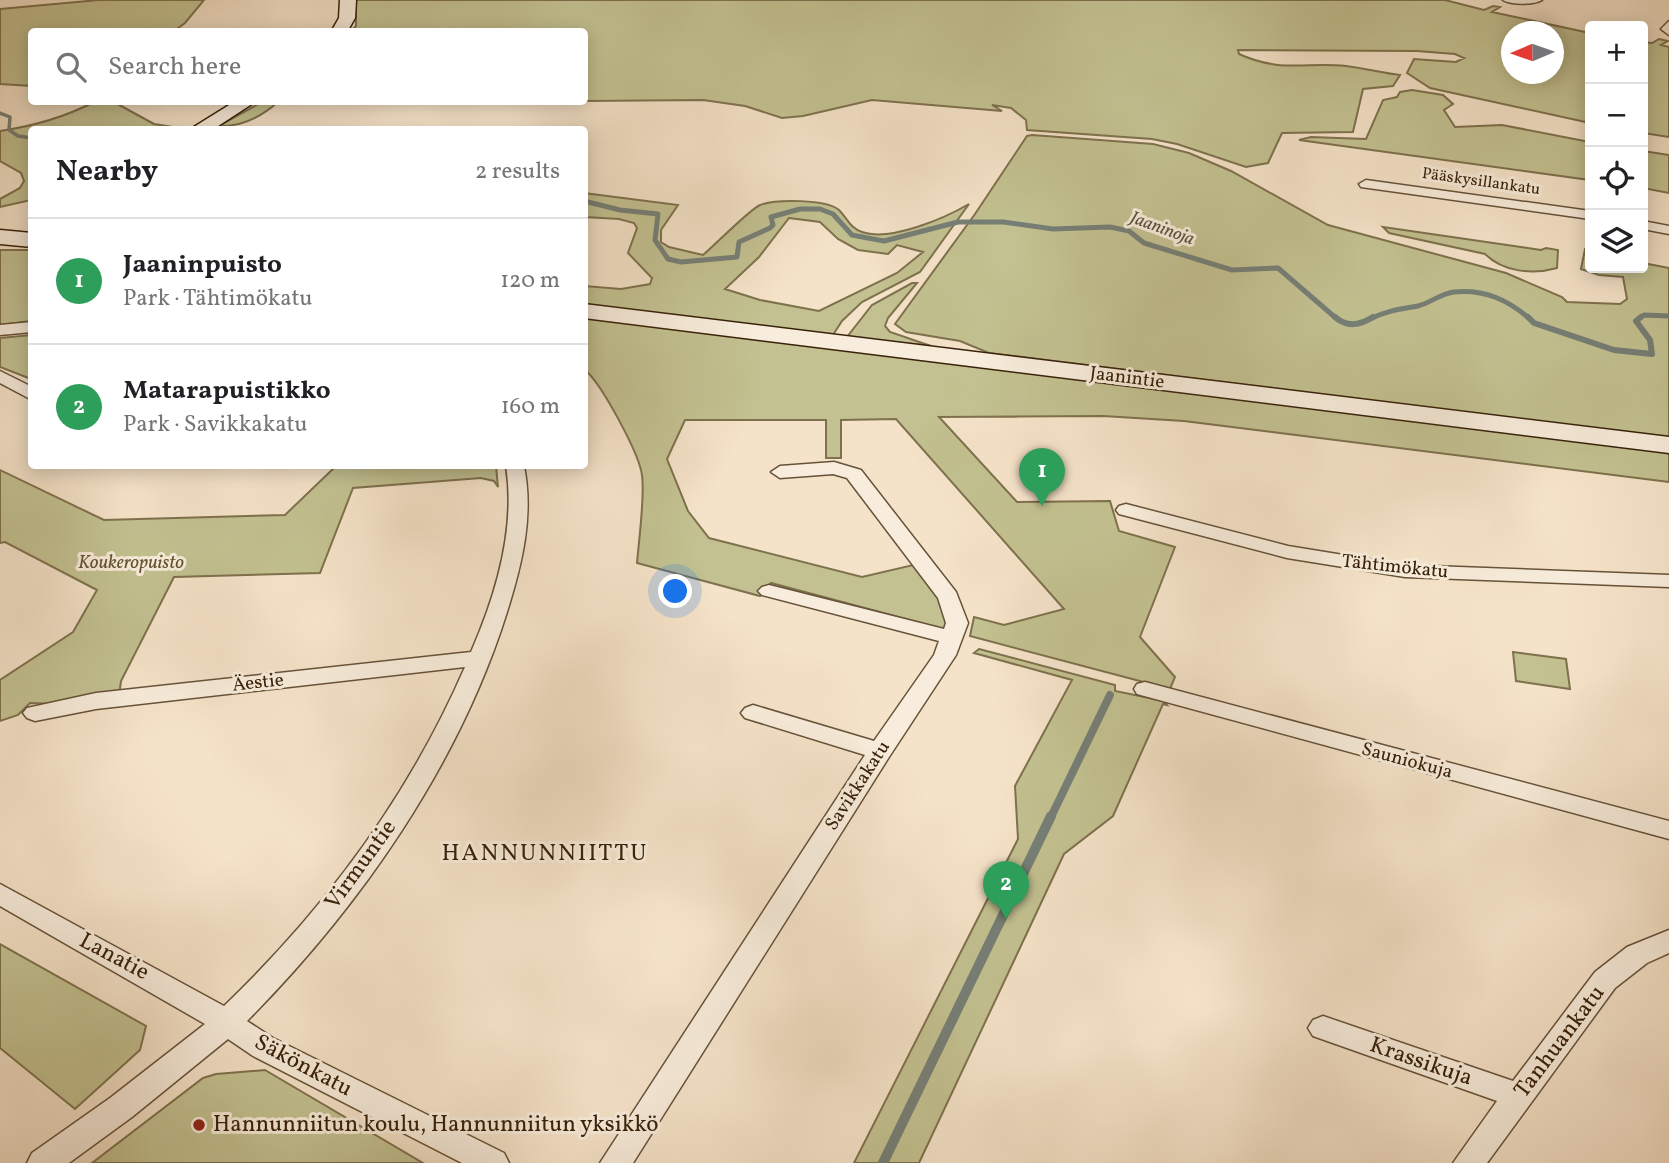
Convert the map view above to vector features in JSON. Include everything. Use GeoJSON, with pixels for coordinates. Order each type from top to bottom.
{"type":"FeatureCollection","features":[{"type":"Feature","properties":{"kind":"main road"},"geometry":{"type":"LineString","coordinates":[[341,28],[347,18],[348,0]]}},
{"type":"Feature","properties":{"kind":"main road"},"geometry":{"type":"LineString","coordinates":[[205,126],[241,105]]}},
{"type":"Feature","properties":{"kind":"main road","name":"Jaanintie"},"geometry":{"type":"LineString","coordinates":[[588,311],[1669,445]]}},
{"type":"Feature","properties":{"kind":"street"},"geometry":{"type":"LineString","coordinates":[[1508,0],[1537,0]]}},
{"type":"Feature","properties":{"kind":"street"},"geometry":{"type":"LineString","coordinates":[[1669,24],[1666,30],[1669,32]]}},
{"type":"Feature","properties":{"kind":"street","name":"Pääskysillankatu"},"geometry":{"type":"LineString","coordinates":[[1366,184],[1585,214]]}},
{"type":"Feature","properties":{"kind":"street"},"geometry":{"type":"LineString","coordinates":[[1648,226],[1669,230]]}},
{"type":"Feature","properties":{"kind":"street"},"geometry":{"type":"LineString","coordinates":[[0,330],[28,327]]}},
{"type":"Feature","properties":{"kind":"street"},"geometry":{"type":"LineString","coordinates":[[0,376],[28,394]]}},
{"type":"Feature","properties":{"kind":"street","name":"Savikkakatu"},"geometry":{"type":"LineString","coordinates":[[616,1163],[944,655],[957,624],[955,610],[948,597],[854,474],[834,468],[780,472]]}},
{"type":"Feature","properties":{"kind":"street","name":"Virmuntie"},"geometry":{"type":"LineString","coordinates":[[43,1163],[87,1135],[227,1023],[312,931],[370,858],[421,776],[482,658],[515,546],[520,488],[516,469]]}},
{"type":"Feature","properties":{"kind":"street","name":"Tähtimökatu"},"geometry":{"type":"LineString","coordinates":[[1126,510],[1297,554],[1405,571],[1669,581]]}},
{"type":"Feature","properties":{"kind":"street"},"geometry":{"type":"LineString","coordinates":[[769,592],[952,638]]}},
{"type":"Feature","properties":{"kind":"street","name":"Äestie"},"geometry":{"type":"LineString","coordinates":[[35,713],[96,702],[482,658]]}},
{"type":"Feature","properties":{"kind":"street","name":"Sauniokuja"},"geometry":{"type":"LineString","coordinates":[[1145,689],[1669,830]]}},
{"type":"Feature","properties":{"kind":"street"},"geometry":{"type":"LineString","coordinates":[[753,713],[880,751]]}},
{"type":"Feature","properties":{"kind":"street","name":"Lanatie"},"geometry":{"type":"LineString","coordinates":[[0,894],[152,977],[227,1023]]}},
{"type":"Feature","properties":{"kind":"street","name":"Tanhuankatu"},"geometry":{"type":"LineString","coordinates":[[1469,1163],[1605,980],[1637,955],[1669,941]]}},
{"type":"Feature","properties":{"kind":"street","name":"Säkönkatu"},"geometry":{"type":"LineString","coordinates":[[227,1023],[263,1047],[494,1163]]}},
{"type":"Feature","properties":{"kind":"street","name":"Krassikuja"},"geometry":{"type":"LineString","coordinates":[[1323,1028],[1520,1096]]}},
{"type":"Feature","properties":{"kind":"green space"},"geometry":{"type":"Polygon","coordinates":[[[99,0],[204,0],[178,28],[28,28],[28,86],[0,84],[0,9],[99,0]]]}},
{"type":"Feature","properties":{"kind":"green space"},"geometry":{"type":"Polygon","coordinates":[[[356,0],[1445,0],[1484,10],[1493,6],[1500,7],[1492,12],[1534,21],[1501,21],[1501,84],[1564,84],[1564,27],[1585,32],[1585,122],[1430,88],[1407,73],[1414,59],[1456,62],[1464,58],[1455,54],[1417,51],[1238,50],[1239,54],[1268,63],[1346,66],[1400,75],[1393,86],[1363,89],[1353,132],[1282,133],[1268,163],[1246,167],[1177,144],[1152,139],[1027,130],[1026,120],[1011,108],[992,105],[1002,111],[872,100],[803,116],[782,118],[745,106],[703,100],[588,101],[588,28],[354,28],[356,0]]]}},
{"type":"Feature","properties":{"kind":"green space"},"geometry":{"type":"Polygon","coordinates":[[[1659,39],[1668,41],[1661,45],[1669,47],[1669,137],[1648,134],[1648,43],[1659,39]]]}},
{"type":"Feature","properties":{"kind":"green space"},"geometry":{"type":"Polygon","coordinates":[[[1412,90],[1443,95],[1453,104],[1444,110],[1455,127],[1502,125],[1585,141],[1585,179],[1299,140],[1311,137],[1366,139],[1383,100],[1397,97],[1400,92],[1412,90]]]}},
{"type":"Feature","properties":{"kind":"green space"},"geometry":{"type":"Polygon","coordinates":[[[88,105],[119,105],[154,124],[166,126],[29,126],[88,105]]]}},
{"type":"Feature","properties":{"kind":"green space"},"geometry":{"type":"Polygon","coordinates":[[[257,105],[274,105],[251,120],[236,125],[219,126],[257,105]]]}},
{"type":"Feature","properties":{"kind":"green space"},"geometry":{"type":"Polygon","coordinates":[[[28,126],[28,201],[0,207],[0,199],[20,188],[24,181],[21,173],[0,161],[0,131],[28,126]]]}},
{"type":"Feature","properties":{"kind":"green space"},"geometry":{"type":"Polygon","coordinates":[[[1027,136],[1153,144],[1189,153],[1231,171],[1328,225],[1506,273],[1562,297],[1567,302],[1620,304],[1627,299],[1623,277],[1593,273],[1648,273],[1648,264],[1669,268],[1669,438],[989,353],[960,341],[906,332],[895,324],[975,214],[1027,136]]]}},
{"type":"Feature","properties":{"kind":"green space"},"geometry":{"type":"Polygon","coordinates":[[[1648,152],[1669,155],[1669,193],[1648,189],[1648,152]]]}},
{"type":"Feature","properties":{"kind":"green space"},"geometry":{"type":"Polygon","coordinates":[[[588,194],[678,205],[661,230],[661,242],[669,247],[703,255],[748,214],[767,203],[801,201],[833,206],[854,228],[874,234],[917,227],[969,204],[920,272],[862,302],[842,321],[833,335],[588,305],[588,286],[621,289],[650,284],[652,278],[628,253],[637,228],[634,223],[588,217],[588,194]],[[789,218],[759,257],[725,289],[760,300],[819,311],[897,273],[923,252],[897,245],[888,254],[858,250],[838,239],[820,222],[789,218]]]}},
{"type":"Feature","properties":{"kind":"green space"},"geometry":{"type":"Polygon","coordinates":[[[1383,227],[1541,250],[1558,250],[1557,268],[1528,271],[1509,268],[1485,254],[1389,233],[1383,227]]]}},
{"type":"Feature","properties":{"kind":"green space"},"geometry":{"type":"Polygon","coordinates":[[[1585,249],[1585,270],[1581,269],[1585,249]]]}},
{"type":"Feature","properties":{"kind":"green space"},"geometry":{"type":"Polygon","coordinates":[[[0,250],[28,250],[28,321],[0,325],[0,250]]]}},
{"type":"Feature","properties":{"kind":"green space"},"geometry":{"type":"Polygon","coordinates":[[[912,283],[917,283],[888,318],[885,326],[890,332],[931,346],[847,337],[872,305],[912,283]]]}},
{"type":"Feature","properties":{"kind":"green space"},"geometry":{"type":"Polygon","coordinates":[[[588,318],[1669,452],[1669,482],[1184,421],[1103,416],[939,417],[1017,502],[1110,501],[1119,531],[1175,547],[1140,637],[1175,677],[1170,689],[970,636],[974,617],[1004,625],[1064,609],[896,419],[841,420],[841,458],[826,458],[826,420],[685,420],[667,459],[688,511],[709,538],[862,577],[913,565],[947,609],[947,630],[771,583],[760,596],[637,563],[642,475],[634,451],[618,419],[588,373],[588,318]]]}},
{"type":"Feature","properties":{"kind":"green space"},"geometry":{"type":"Polygon","coordinates":[[[28,335],[28,378],[0,367],[0,338],[28,335]]]}},
{"type":"Feature","properties":{"kind":"green space","name":"Koukeropuisto"},"geometry":{"type":"Polygon","coordinates":[[[333,469],[496,469],[498,487],[494,481],[481,478],[353,488],[320,573],[174,577],[121,681],[119,695],[56,704],[30,703],[18,715],[0,721],[0,680],[73,632],[97,590],[5,542],[0,543],[0,470],[104,520],[285,515],[333,469]]]}},
{"type":"Feature","properties":{"kind":"green space"},"geometry":{"type":"Polygon","coordinates":[[[979,649],[1115,685],[1115,691],[1164,701],[1167,705],[1163,704],[1113,816],[1064,854],[919,1163],[854,1163],[1018,839],[1015,786],[1072,680],[974,653],[979,649]]]}},
{"type":"Feature","properties":{"kind":"green space"},"geometry":{"type":"Polygon","coordinates":[[[1513,652],[1566,659],[1570,689],[1516,681],[1513,652]]]}},
{"type":"Feature","properties":{"kind":"green space"},"geometry":{"type":"Polygon","coordinates":[[[0,944],[146,1026],[140,1050],[75,1109],[0,1048],[0,944]]]}},
{"type":"Feature","properties":{"kind":"green space"},"geometry":{"type":"Polygon","coordinates":[[[265,1070],[423,1163],[92,1163],[203,1078],[216,1074],[265,1070]]]}},
{"type":"Feature","properties":{"kind":"waterway","name":"Jaaninoja"},"geometry":{"type":"LineString","coordinates":[[0,113],[10,117],[9,130],[18,136],[28,137]]}},
{"type":"Feature","properties":{"kind":"waterway","name":"Jaaninoja"},"geometry":{"type":"LineString","coordinates":[[588,202],[620,210],[658,214],[655,240],[668,259],[681,262],[737,257],[739,242],[770,228],[773,225],[771,217],[800,209],[820,209],[833,214],[852,235],[884,241],[958,222],[1003,222],[1053,229],[1110,227],[1129,231],[1144,243],[1232,270],[1278,268],[1337,319]]}},
{"type":"Feature","properties":{"kind":"waterway","name":"Jaaninoja"},"geometry":{"type":"LineString","coordinates":[[1370,319],[1387,312],[1422,305],[1450,293],[1465,292],[1495,297],[1530,319]]}},
{"type":"Feature","properties":{"kind":"waterway","name":"Jaaninoja"},"geometry":{"type":"LineString","coordinates":[[1641,317],[1669,316]]}},
{"type":"Feature","properties":{"kind":"waterway","name":"Jaaninoja"},"geometry":{"type":"LineString","coordinates":[[1335,317],[1345,323],[1354,324],[1373,317]]}},
{"type":"Feature","properties":{"kind":"waterway","name":"Jaaninoja"},"geometry":{"type":"LineString","coordinates":[[1530,319],[1534,323],[1614,350],[1652,354],[1650,340],[1636,321],[1641,317]]}},
{"type":"Feature","properties":{"kind":"waterway"},"geometry":{"type":"LineString","coordinates":[[1051,817],[1110,695]]}},
{"type":"Feature","properties":{"kind":"waterway"},"geometry":{"type":"LineString","coordinates":[[883,1163],[1051,816]]}},
{"type":"Feature","properties":{"kind":"place","name":"Jaaninpuisto"},"geometry":{"type":"Point","coordinates":[1042,506]}},
{"type":"Feature","properties":{"kind":"place","name":"Matarapuistikko"},"geometry":{"type":"Point","coordinates":[1006,919]}},
{"type":"Feature","properties":{"kind":"place","name":"Hannunniitun koulu, Hannunniitun yksikkö"},"geometry":{"type":"Point","coordinates":[199,1125]}},
{"type":"Feature","properties":{"kind":"district","name":"HANNUNNIITTU"},"geometry":{"type":"Point","coordinates":[545,854]}}]}
